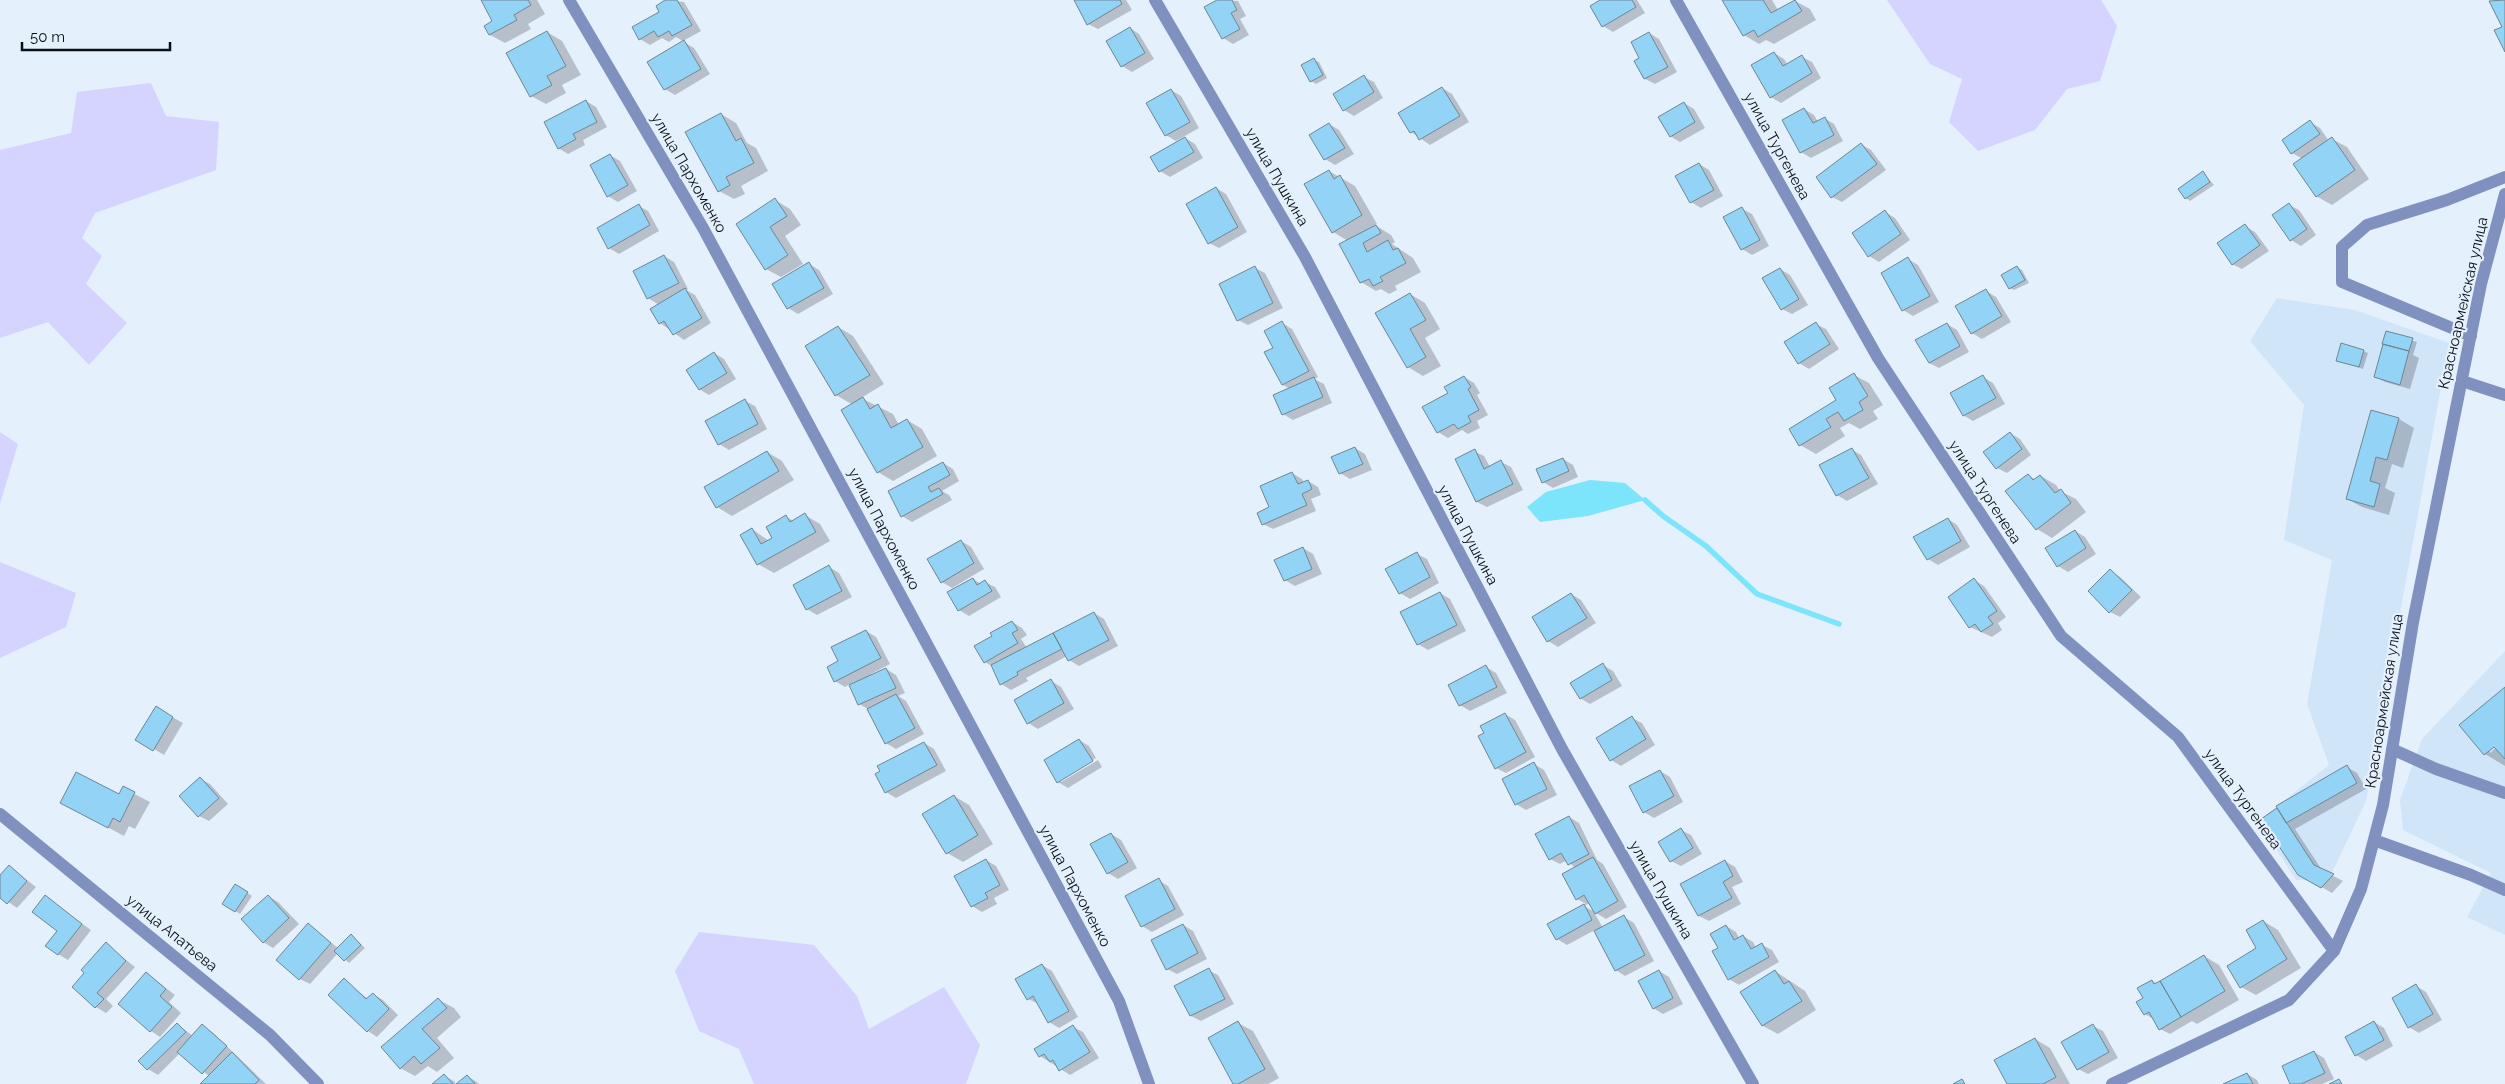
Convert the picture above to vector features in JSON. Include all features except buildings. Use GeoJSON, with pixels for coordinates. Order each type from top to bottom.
{"type":"FeatureCollection","features":[{"type":"Feature","properties":{"kind":"street","name":"улица Пархоменко"},"geometry":{"type":"LineString","coordinates":[[568,0],[703,228],[1119,1002],[1148,1084]]}},
{"type":"Feature","properties":{"kind":"street","name":"улица Пушкина"},"geometry":{"type":"LineString","coordinates":[[1155,0],[1305,257],[1562,749],[1753,1084]]}},
{"type":"Feature","properties":{"kind":"street","name":"улица Тургенева"},"geometry":{"type":"LineString","coordinates":[[1676,0],[1878,358],[2061,636],[2178,737],[2334,951]]}},
{"type":"Feature","properties":{"kind":"street"},"geometry":{"type":"LineString","coordinates":[[2471,336],[2342,282],[2342,246],[2367,225],[2447,200],[2505,177]]}},
{"type":"Feature","properties":{"kind":"street","name":"Красноармейская улица"},"geometry":{"type":"LineString","coordinates":[[2112,1084],[2289,1000],[2334,951],[2361,889],[2383,805],[2413,622],[2481,284],[2505,194]]}},
{"type":"Feature","properties":{"kind":"street"},"geometry":{"type":"LineString","coordinates":[[2462,381],[2505,395]]}},
{"type":"Feature","properties":{"kind":"street"},"geometry":{"type":"LineString","coordinates":[[2392,749],[2436,769],[2505,793]]}},
{"type":"Feature","properties":{"kind":"street","name":"улица Апатьева"},"geometry":{"type":"LineString","coordinates":[[0,814],[270,1035],[318,1084]]}},
{"type":"Feature","properties":{"kind":"street"},"geometry":{"type":"LineString","coordinates":[[2374,840],[2471,875],[2505,890]]}},
{"type":"Feature","properties":{"kind":"shaded area"},"geometry":{"type":"Polygon","coordinates":[[[1887,0],[2101,0],[2117,26],[2100,81],[2067,89],[2035,130],[1978,151],[1949,122],[1962,79],[1930,64],[1887,0]]]}},
{"type":"Feature","properties":{"kind":"shaded area"},"geometry":{"type":"Polygon","coordinates":[[[151,83],[166,116],[219,122],[216,170],[95,213],[82,238],[102,256],[86,284],[127,323],[89,365],[48,322],[0,338],[0,150],[71,133],[77,92],[151,83]]]}},
{"type":"Feature","properties":{"kind":"shaded area"},"geometry":{"type":"Polygon","coordinates":[[[2277,298],[2355,310],[2449,343],[2366,801],[2328,881],[2296,880],[2258,821],[2329,765],[2307,704],[2332,560],[2284,540],[2304,405],[2250,341],[2277,298]]]}},
{"type":"Feature","properties":{"kind":"shaded area"},"geometry":{"type":"Polygon","coordinates":[[[0,432],[18,444],[0,504],[0,432]]]}},
{"type":"Feature","properties":{"kind":"shaded area"},"geometry":{"type":"Polygon","coordinates":[[[1590,480],[1625,483],[1645,500],[1588,516],[1540,522],[1527,507],[1546,492],[1590,480]]]}},
{"type":"Feature","properties":{"kind":"shaded area"},"geometry":{"type":"Polygon","coordinates":[[[0,562],[76,593],[66,627],[0,658],[0,562]]]}},
{"type":"Feature","properties":{"kind":"shaded area"},"geometry":{"type":"Polygon","coordinates":[[[2505,651],[2505,935],[2467,917],[2491,873],[2403,830],[2400,800],[2422,739],[2505,651]]]}},
{"type":"Feature","properties":{"kind":"shaded area"},"geometry":{"type":"Polygon","coordinates":[[[699,932],[814,945],[857,996],[869,1029],[944,987],[980,1045],[966,1084],[754,1084],[739,1049],[699,1031],[675,971],[699,932]]]}},
{"type":"Feature","properties":{"kind":"waterway"},"geometry":{"type":"LineString","coordinates":[[1645,500],[1663,516],[1706,546],[1757,594],[1839,624]]}}]}
